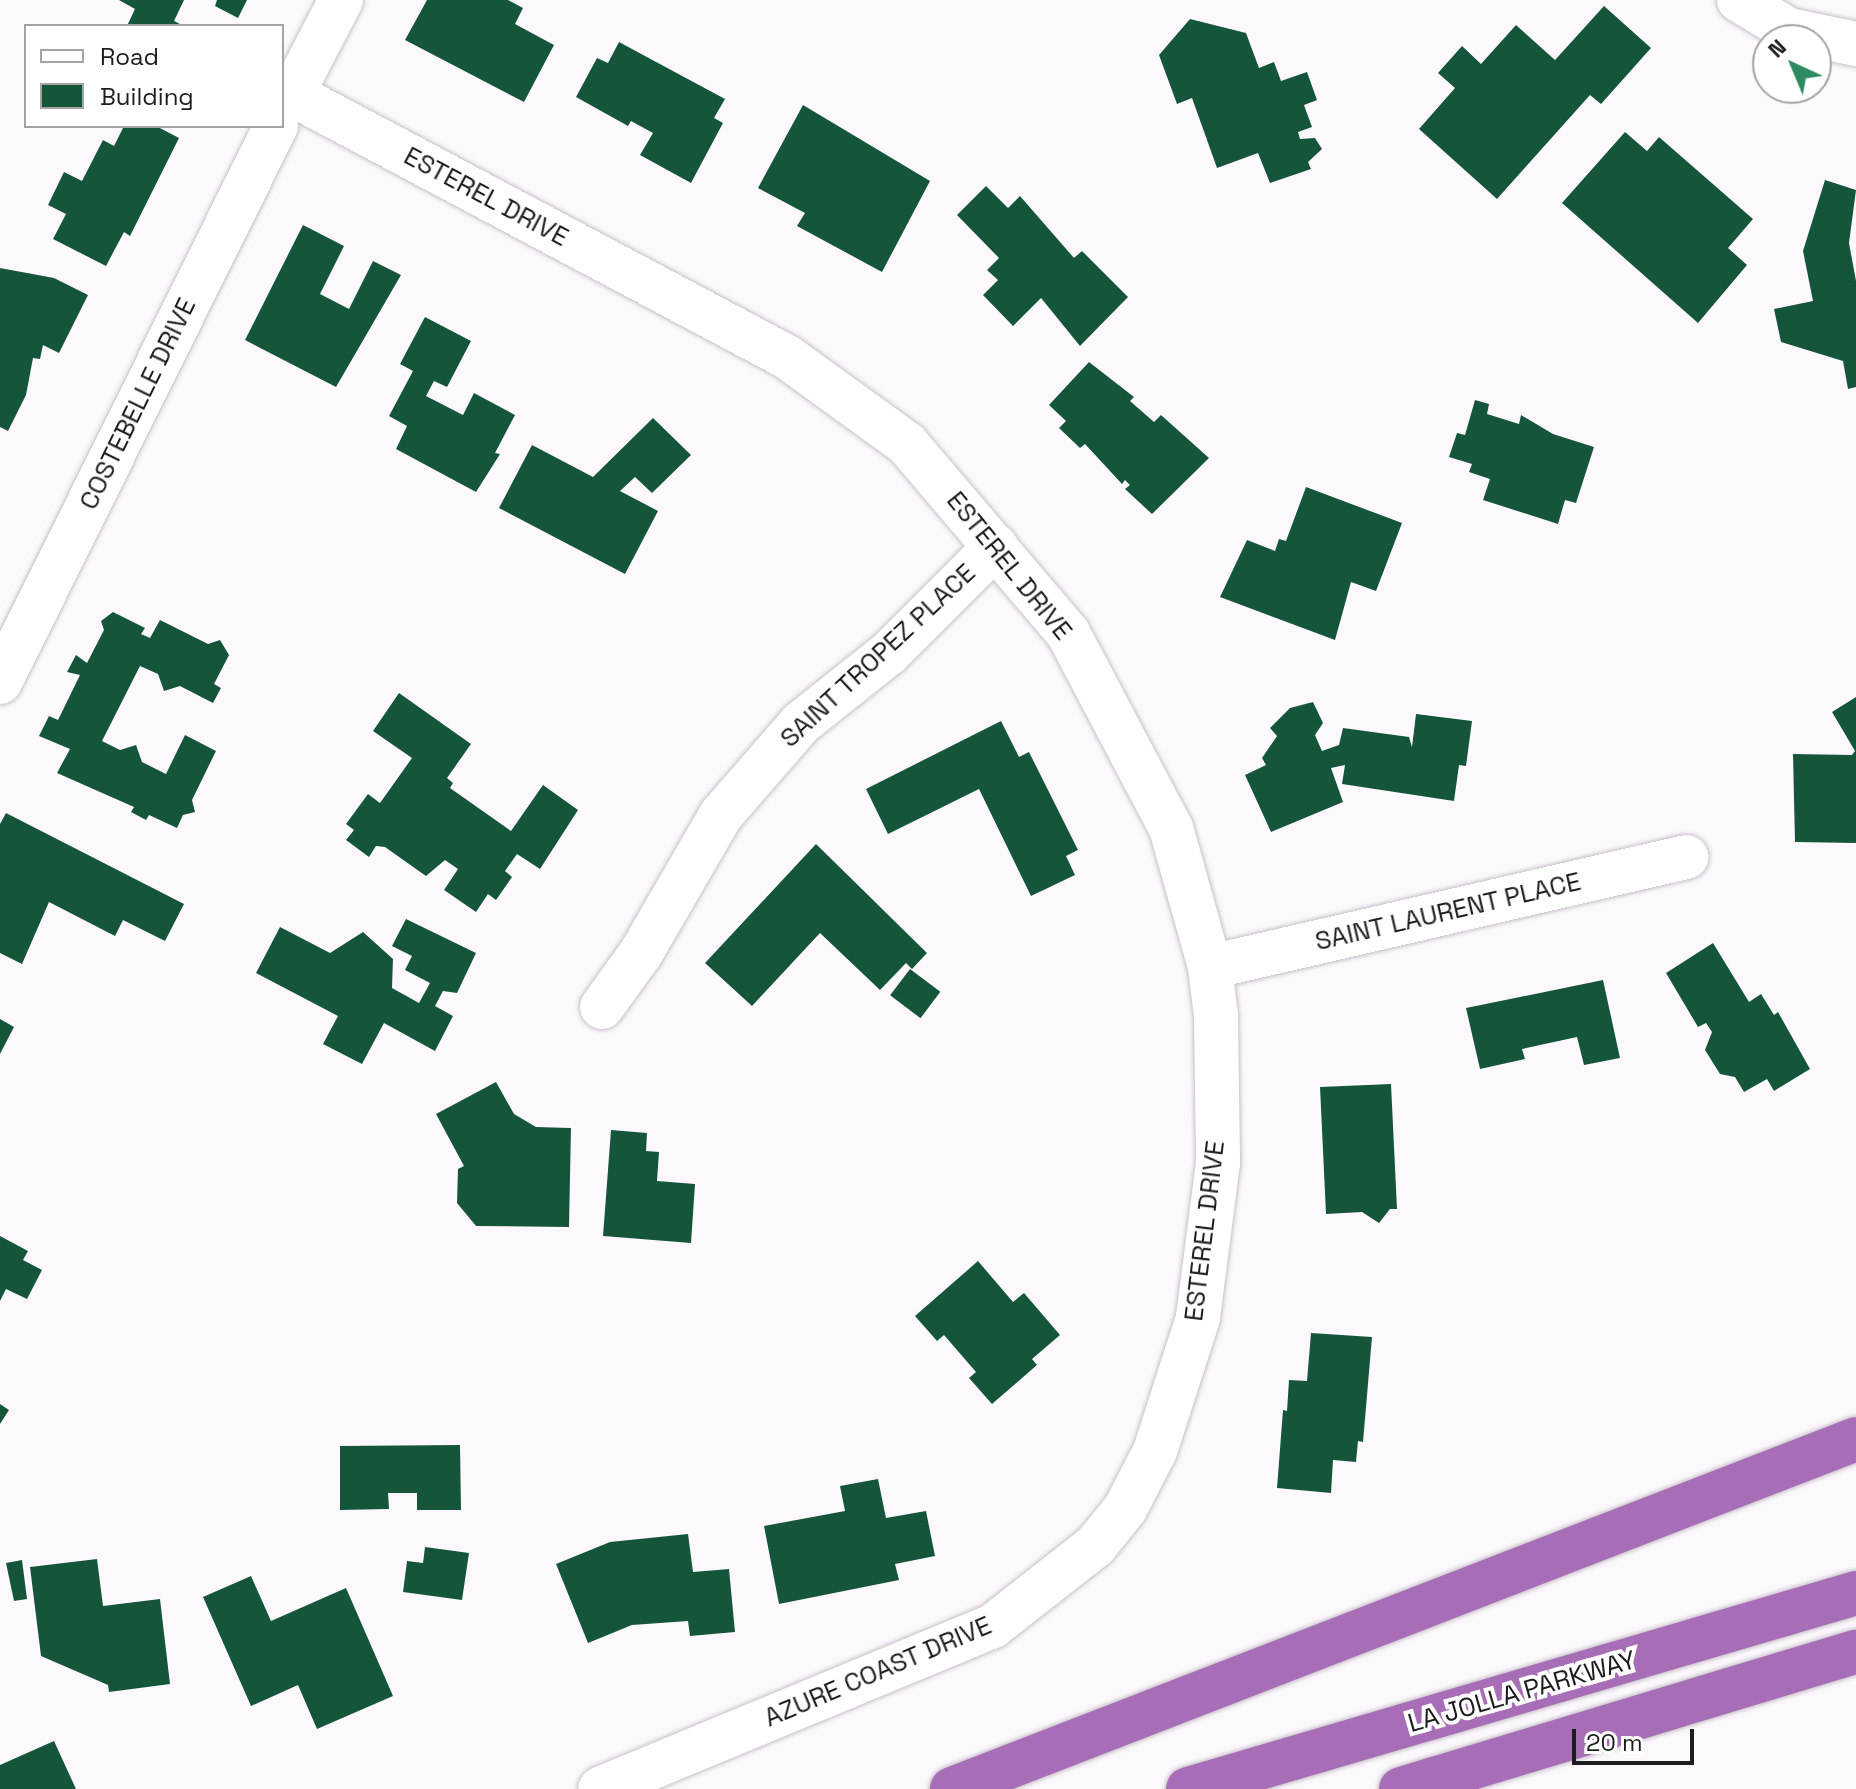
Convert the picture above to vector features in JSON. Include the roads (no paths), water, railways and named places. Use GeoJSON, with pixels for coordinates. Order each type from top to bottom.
{"type":"FeatureCollection","features":[{"type":"Feature","properties":{"kind":"highway"},"geometry":{"type":"LineString","coordinates":[[952,1789],[1856,1439]]}},
{"type":"Feature","properties":{"kind":"highway","name":"LA JOLLA PARKWAY"},"geometry":{"type":"LineString","coordinates":[[1188,1789],[1856,1593]]}},
{"type":"Feature","properties":{"kind":"highway"},"geometry":{"type":"LineString","coordinates":[[1401,1789],[1856,1652]]}},
{"type":"Feature","properties":{"kind":"street","name":"COSTEBELLE DRIVE"},"geometry":{"type":"LineString","coordinates":[[284,109],[341,0]]}},
{"type":"Feature","properties":{"kind":"street"},"geometry":{"type":"LineString","coordinates":[[1739,0],[1789,30],[1856,44]]}},
{"type":"Feature","properties":{"kind":"street","name":"ESTEREL DRIVE"},"geometry":{"type":"LineString","coordinates":[[284,111],[787,357],[907,444],[1068,633],[1171,828],[1210,967],[1216,1016],[1218,1163],[1198,1318],[1155,1451],[1125,1509]]}},
{"type":"Feature","properties":{"kind":"street","name":"COSTEBELLE DRIVE"},"geometry":{"type":"LineString","coordinates":[[0,682],[275,128]]}},
{"type":"Feature","properties":{"kind":"street","name":"SAINT TROPEZ PLACE"},"geometry":{"type":"LineString","coordinates":[[602,1007],[641,953],[721,815],[801,723],[889,653],[996,546]]}},
{"type":"Feature","properties":{"kind":"street","name":"SAINT LAURENT PLACE"},"geometry":{"type":"LineString","coordinates":[[1210,967],[1686,857]]}},
{"type":"Feature","properties":{"kind":"street","name":"AZURE COAST DRIVE"},"geometry":{"type":"LineString","coordinates":[[600,1789],[993,1626],[1095,1546],[1125,1509]]}}]}
